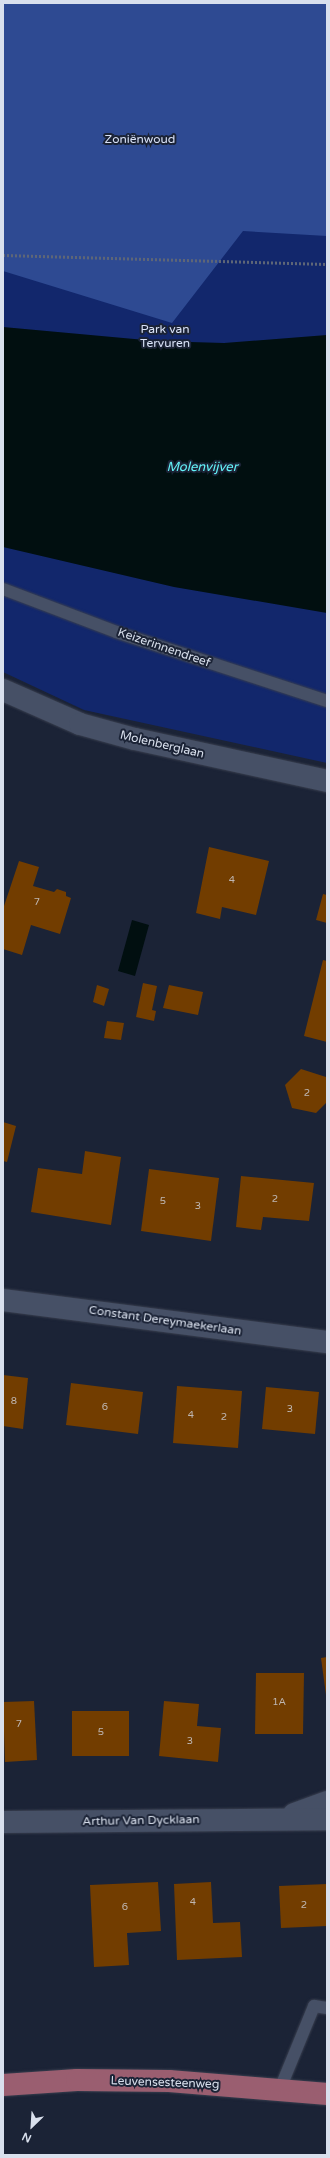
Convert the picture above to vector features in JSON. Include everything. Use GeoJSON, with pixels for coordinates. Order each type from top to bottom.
{"type":"FeatureCollection","features":[{"type":"Feature","properties":{"kind":"main road","name":"Leuvensesteenweg"},"geometry":{"type":"LineString","coordinates":[[3,2085],[77,2080],[169,2081],[327,2094]]}},
{"type":"Feature","properties":{"kind":"street","name":"Molenberglaan"},"geometry":{"type":"LineString","coordinates":[[3,690],[80,724],[135,739],[327,781]]}},
{"type":"Feature","properties":{"kind":"street","name":"Constant Dereymaekerlaan"},"geometry":{"type":"LineString","coordinates":[[3,1300],[327,1342]]}},
{"type":"Feature","properties":{"kind":"street","name":"Arthur Van Dycklaan"},"geometry":{"type":"LineString","coordinates":[[279,1820],[327,1802]]}},
{"type":"Feature","properties":{"kind":"street","name":"Arthur Van Dycklaan"},"geometry":{"type":"LineString","coordinates":[[3,1822],[327,1819]]}},
{"type":"Feature","properties":{"kind":"lane","name":"Keizerinnendreef"},"geometry":{"type":"LineString","coordinates":[[3,589],[124,635],[327,701]]}},
{"type":"Feature","properties":{"kind":"lane"},"geometry":{"type":"LineString","coordinates":[[280,2089],[314,2006],[327,2008]]}},
{"type":"Feature","properties":{"kind":"path"},"geometry":{"type":"LineString","coordinates":[[3,255],[327,264]]}},
{"type":"Feature","properties":{"kind":"green space","name":"Park van Tervuren"},"geometry":{"type":"Polygon","coordinates":[[[3,3],[327,3],[327,763],[84,710],[3,672],[3,3]]]}},
{"type":"Feature","properties":{"kind":"green space","name":"Zoniënwoud"},"geometry":{"type":"Polygon","coordinates":[[[3,3],[327,3],[327,236],[243,231],[172,323],[3,271],[3,3]]]}},
{"type":"Feature","properties":{"kind":"water","name":"Molenvijver"},"geometry":{"type":"Polygon","coordinates":[[[3,327],[156,341],[224,343],[327,335],[327,613],[174,587],[3,547],[3,327]]]}},
{"type":"Feature","properties":{"kind":"water"},"geometry":{"type":"Polygon","coordinates":[[[132,920],[149,925],[135,976],[118,971],[132,920]]]}},
{"type":"Feature","properties":{"kind":"building"},"geometry":{"type":"Polygon","coordinates":[[[209,847],[269,861],[256,915],[222,907],[220,919],[196,913],[209,847]]]}},
{"type":"Feature","properties":{"kind":"building"},"geometry":{"type":"Polygon","coordinates":[[[19,861],[39,867],[33,886],[54,892],[57,889],[66,892],[66,896],[71,898],[60,934],[31,925],[22,955],[3,949],[3,909],[19,861]]]}},
{"type":"Feature","properties":{"kind":"building"},"geometry":{"type":"Polygon","coordinates":[[[323,894],[327,895],[327,923],[316,920],[323,894]]]}},
{"type":"Feature","properties":{"kind":"building"},"geometry":{"type":"Polygon","coordinates":[[[323,960],[327,961],[327,1042],[304,1036],[323,960]]]}},
{"type":"Feature","properties":{"kind":"building"},"geometry":{"type":"Polygon","coordinates":[[[143,983],[157,986],[152,1010],[156,1011],[154,1021],[136,1017],[143,983]]]}},
{"type":"Feature","properties":{"kind":"building"},"geometry":{"type":"Polygon","coordinates":[[[97,985],[109,989],[104,1006],[93,1002],[97,985]]]}},
{"type":"Feature","properties":{"kind":"building"},"geometry":{"type":"Polygon","coordinates":[[[169,985],[203,992],[198,1015],[163,1008],[169,985]]]}},
{"type":"Feature","properties":{"kind":"building"},"geometry":{"type":"Polygon","coordinates":[[[107,1021],[124,1023],[121,1040],[104,1038],[107,1021]]]}},
{"type":"Feature","properties":{"kind":"building"},"geometry":{"type":"Polygon","coordinates":[[[301,1069],[326,1077],[327,1102],[316,1113],[292,1108],[285,1085],[301,1069]]]}},
{"type":"Feature","properties":{"kind":"building"},"geometry":{"type":"Polygon","coordinates":[[[3,1122],[16,1126],[7,1162],[3,1161],[3,1122]]]}},
{"type":"Feature","properties":{"kind":"building"},"geometry":{"type":"Polygon","coordinates":[[[85,1151],[121,1157],[111,1225],[31,1212],[38,1168],[82,1174],[85,1151]]]}},
{"type":"Feature","properties":{"kind":"building"},"geometry":{"type":"Polygon","coordinates":[[[149,1169],[219,1178],[211,1241],[141,1231],[149,1169]]]}},
{"type":"Feature","properties":{"kind":"building"},"geometry":{"type":"Polygon","coordinates":[[[241,1176],[314,1183],[309,1221],[263,1217],[261,1230],[236,1227],[241,1176]]]}},
{"type":"Feature","properties":{"kind":"building"},"geometry":{"type":"Polygon","coordinates":[[[3,1375],[28,1378],[23,1429],[3,1426],[3,1375]]]}},
{"type":"Feature","properties":{"kind":"building"},"geometry":{"type":"Polygon","coordinates":[[[71,1383],[143,1392],[138,1434],[66,1425],[71,1383]]]}},
{"type":"Feature","properties":{"kind":"building"},"geometry":{"type":"Polygon","coordinates":[[[177,1386],[242,1391],[238,1448],[173,1443],[177,1386]]]}},
{"type":"Feature","properties":{"kind":"building"},"geometry":{"type":"Polygon","coordinates":[[[266,1387],[319,1392],[315,1434],[262,1429],[266,1387]]]}},
{"type":"Feature","properties":{"kind":"building"},"geometry":{"type":"Polygon","coordinates":[[[327,1657],[327,1695],[326,1695],[321,1658],[327,1657]]]}},
{"type":"Feature","properties":{"kind":"building"},"geometry":{"type":"Polygon","coordinates":[[[256,1673],[304,1673],[303,1734],[255,1734],[256,1673]]]}},
{"type":"Feature","properties":{"kind":"building"},"geometry":{"type":"Polygon","coordinates":[[[34,1701],[37,1760],[5,1762],[3,1702],[34,1701]]]}},
{"type":"Feature","properties":{"kind":"building"},"geometry":{"type":"Polygon","coordinates":[[[164,1701],[199,1704],[197,1726],[221,1728],[218,1762],[159,1756],[164,1701]]]}},
{"type":"Feature","properties":{"kind":"building"},"geometry":{"type":"Polygon","coordinates":[[[72,1711],[129,1711],[129,1756],[72,1756],[72,1711]]]}},
{"type":"Feature","properties":{"kind":"building"},"geometry":{"type":"Polygon","coordinates":[[[158,1882],[161,1931],[127,1933],[129,1965],[94,1967],[90,1885],[158,1882]]]}},
{"type":"Feature","properties":{"kind":"building"},"geometry":{"type":"Polygon","coordinates":[[[211,1882],[213,1923],[240,1922],[242,1957],[177,1960],[174,1884],[211,1882]]]}},
{"type":"Feature","properties":{"kind":"building"},"geometry":{"type":"Polygon","coordinates":[[[327,1884],[327,1926],[281,1928],[279,1886],[327,1884]]]}}]}
